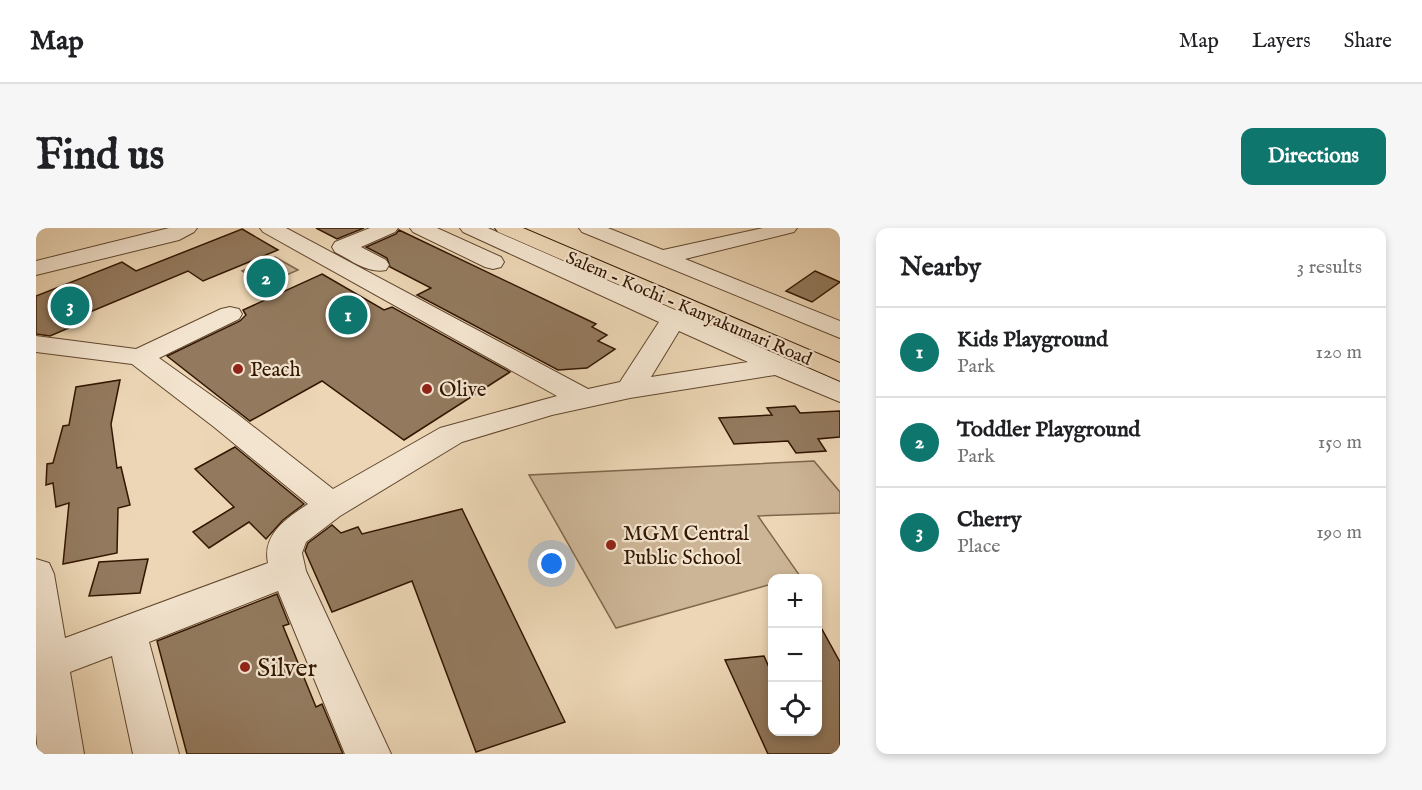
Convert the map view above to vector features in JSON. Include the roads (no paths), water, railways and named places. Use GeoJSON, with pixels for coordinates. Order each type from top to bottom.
{"type":"FeatureCollection","features":[{"type":"Feature","properties":{"kind":"highway","name":"Salem - Kochi - Kanyakumari Road"},"geometry":{"type":"LineString","coordinates":[[505,228],[840,373]]}},
{"type":"Feature","properties":{"kind":"highway","name":"Salem - Kochi - Kanyakumari Road"},"geometry":{"type":"LineString","coordinates":[[550,228],[840,350]]}},
{"type":"Feature","properties":{"kind":"street"},"geometry":{"type":"LineString","coordinates":[[36,268],[171,235],[187,228]]}},
{"type":"Feature","properties":{"kind":"street"},"geometry":{"type":"LineString","coordinates":[[270,228],[585,399]]}},
{"type":"Feature","properties":{"kind":"street"},"geometry":{"type":"LineString","coordinates":[[306,228],[450,303]]}},
{"type":"Feature","properties":{"kind":"street"},"geometry":{"type":"LineString","coordinates":[[343,247],[388,228]]}},
{"type":"Feature","properties":{"kind":"street"},"geometry":{"type":"LineString","coordinates":[[420,228],[512,271],[529,267],[459,235],[471,229],[840,393]]}},
{"type":"Feature","properties":{"kind":"street"},"geometry":{"type":"LineString","coordinates":[[589,228],[840,330]]}},
{"type":"Feature","properties":{"kind":"street"},"geometry":{"type":"LineString","coordinates":[[636,248],[711,228]]}},
{"type":"Feature","properties":{"kind":"street"},"geometry":{"type":"LineString","coordinates":[[662,257],[787,228]]}},
{"type":"Feature","properties":{"kind":"street"},"geometry":{"type":"LineString","coordinates":[[140,357],[230,314]]}},
{"type":"Feature","properties":{"kind":"street"},"geometry":{"type":"LineString","coordinates":[[630,389],[674,318]]}},
{"type":"Feature","properties":{"kind":"street"},"geometry":{"type":"LineString","coordinates":[[36,344],[140,357],[318,493],[328,507]]}},
{"type":"Feature","properties":{"kind":"street"},"geometry":{"type":"LineString","coordinates":[[368,754],[288,571],[284,553],[291,534],[328,507],[451,435],[630,389],[777,366]]}},
{"type":"Feature","properties":{"kind":"street"},"geometry":{"type":"LineString","coordinates":[[48,662],[288,571]]}},
{"type":"Feature","properties":{"kind":"street"},"geometry":{"type":"LineString","coordinates":[[36,574],[61,754]]}},
{"type":"Feature","properties":{"kind":"street"},"geometry":{"type":"LineString","coordinates":[[127,633],[156,754]]}},
{"type":"Feature","properties":{"kind":"place","name":"Toddler Playground"},"geometry":{"type":"Point","coordinates":[266,278]}},
{"type":"Feature","properties":{"kind":"place","name":"Cherry"},"geometry":{"type":"Point","coordinates":[70,306]}},
{"type":"Feature","properties":{"kind":"place","name":"Kids Playground"},"geometry":{"type":"Point","coordinates":[348,315]}},
{"type":"Feature","properties":{"kind":"place","name":"Peach"},"geometry":{"type":"Point","coordinates":[238,369]}},
{"type":"Feature","properties":{"kind":"place","name":"Olive"},"geometry":{"type":"Point","coordinates":[427,389]}},
{"type":"Feature","properties":{"kind":"place","name":"MGM Central Public School"},"geometry":{"type":"Point","coordinates":[611,545]}},
{"type":"Feature","properties":{"kind":"place","name":"Silver"},"geometry":{"type":"Point","coordinates":[245,667]}}]}
